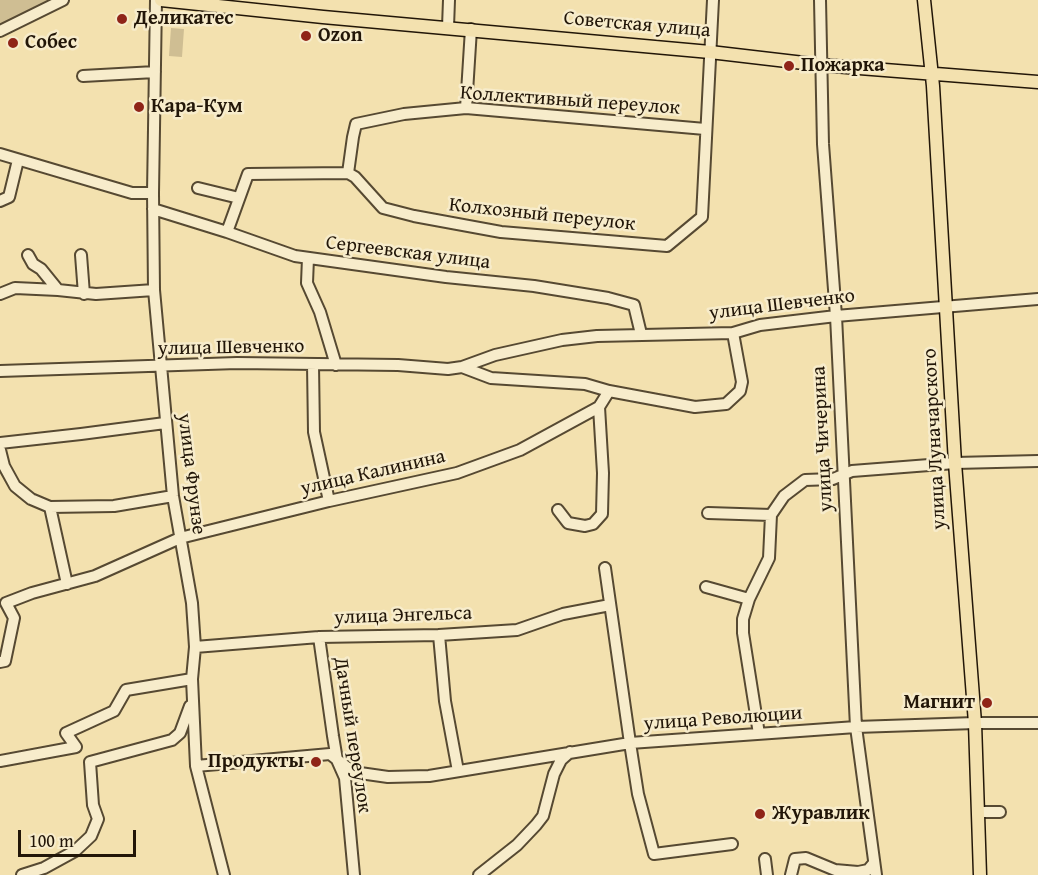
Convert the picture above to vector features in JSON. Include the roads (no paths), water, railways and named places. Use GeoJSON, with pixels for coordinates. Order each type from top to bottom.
{"type":"FeatureCollection","features":[{"type":"Feature","properties":{"kind":"main road","name":"Советская улица"},"geometry":{"type":"LineString","coordinates":[[161,0],[710,52],[821,65],[1038,82]]}},
{"type":"Feature","properties":{"kind":"main road","name":"улица Луначарского"},"geometry":{"type":"LineString","coordinates":[[924,0],[932,73],[955,463],[975,723],[980,875]]}},
{"type":"Feature","properties":{"kind":"street"},"geometry":{"type":"LineString","coordinates":[[0,31],[63,0]]}},
{"type":"Feature","properties":{"kind":"street","name":"улица Фрунзе"},"geometry":{"type":"LineString","coordinates":[[156,0],[154,290],[173,496],[192,603],[195,647],[192,679],[196,766],[224,875]]}},
{"type":"Feature","properties":{"kind":"street"},"geometry":{"type":"LineString","coordinates":[[448,27],[449,0]]}},
{"type":"Feature","properties":{"kind":"street"},"geometry":{"type":"LineString","coordinates":[[705,129],[713,0]]}},
{"type":"Feature","properties":{"kind":"street","name":"улица Чичерина"},"geometry":{"type":"LineString","coordinates":[[820,0],[823,144],[836,316],[856,727],[876,875]]}},
{"type":"Feature","properties":{"kind":"street"},"geometry":{"type":"LineString","coordinates":[[466,108],[471,29]]}},
{"type":"Feature","properties":{"kind":"street"},"geometry":{"type":"LineString","coordinates":[[83,76],[155,72]]}},
{"type":"Feature","properties":{"kind":"street","name":"Коллективный переулок"},"geometry":{"type":"LineString","coordinates":[[348,173],[356,124],[404,114],[466,108],[705,129]]}},
{"type":"Feature","properties":{"kind":"street","name":"Колхозный переулок"},"geometry":{"type":"LineString","coordinates":[[348,173],[355,177],[383,208],[454,225],[501,232],[667,246],[702,217],[705,129]]}},
{"type":"Feature","properties":{"kind":"street"},"geometry":{"type":"LineString","coordinates":[[0,154],[132,193],[153,194]]}},
{"type":"Feature","properties":{"kind":"street"},"geometry":{"type":"LineString","coordinates":[[0,201],[9,197],[18,160]]}},
{"type":"Feature","properties":{"kind":"street"},"geometry":{"type":"LineString","coordinates":[[227,232],[248,174],[348,173]]}},
{"type":"Feature","properties":{"kind":"street"},"geometry":{"type":"LineString","coordinates":[[198,188],[239,198]]}},
{"type":"Feature","properties":{"kind":"street","name":"Сергеевская улица"},"geometry":{"type":"LineString","coordinates":[[153,209],[295,256],[446,277],[534,286],[608,298],[634,305],[641,334]]}},
{"type":"Feature","properties":{"kind":"street"},"geometry":{"type":"LineString","coordinates":[[28,255],[33,264],[41,269],[58,290]]}},
{"type":"Feature","properties":{"kind":"street"},"geometry":{"type":"LineString","coordinates":[[81,255],[84,294]]}},
{"type":"Feature","properties":{"kind":"street"},"geometry":{"type":"LineString","coordinates":[[308,258],[307,283],[320,312],[336,365]]}},
{"type":"Feature","properties":{"kind":"street"},"geometry":{"type":"LineString","coordinates":[[0,294],[15,288],[84,294],[154,290]]}},
{"type":"Feature","properties":{"kind":"street","name":"улица Шевченко"},"geometry":{"type":"LineString","coordinates":[[0,371],[237,363],[398,365],[448,369],[562,340],[641,334],[733,333],[760,325],[836,316],[1038,299]]}},
{"type":"Feature","properties":{"kind":"street"},"geometry":{"type":"LineString","coordinates":[[609,391],[695,407],[726,404],[740,391],[742,382],[733,333]]}},
{"type":"Feature","properties":{"kind":"street"},"geometry":{"type":"LineString","coordinates":[[313,365],[314,432],[329,501]]}},
{"type":"Feature","properties":{"kind":"street","name":"улица Шевченко"},"geometry":{"type":"LineString","coordinates":[[462,367],[491,378],[585,384],[609,391]]}},
{"type":"Feature","properties":{"kind":"street","name":"улица Калинина"},"geometry":{"type":"LineString","coordinates":[[0,662],[5,661],[14,618],[3,599],[95,576],[180,538],[329,501],[457,473],[520,450],[598,407],[609,391]]}},
{"type":"Feature","properties":{"kind":"street"},"geometry":{"type":"LineString","coordinates":[[558,510],[568,523],[585,526],[593,524],[602,514],[603,472],[598,407]]}},
{"type":"Feature","properties":{"kind":"street"},"geometry":{"type":"LineString","coordinates":[[0,443],[165,423]]}},
{"type":"Feature","properties":{"kind":"street"},"geometry":{"type":"LineString","coordinates":[[0,450],[4,466],[15,486],[31,500],[50,507],[114,506],[173,496]]}},
{"type":"Feature","properties":{"kind":"street"},"geometry":{"type":"LineString","coordinates":[[759,734],[743,633],[743,619],[749,599],[769,558],[771,515],[784,496],[806,480],[832,478],[842,474],[955,463],[1038,461]]}},
{"type":"Feature","properties":{"kind":"street"},"geometry":{"type":"LineString","coordinates":[[50,507],[67,584]]}},
{"type":"Feature","properties":{"kind":"street"},"geometry":{"type":"LineString","coordinates":[[708,513],[771,515]]}},
{"type":"Feature","properties":{"kind":"street"},"geometry":{"type":"LineString","coordinates":[[605,568],[638,794],[654,854],[732,844]]}},
{"type":"Feature","properties":{"kind":"street"},"geometry":{"type":"LineString","coordinates":[[706,587],[749,599]]}},
{"type":"Feature","properties":{"kind":"street","name":"улица Энгельса"},"geometry":{"type":"LineString","coordinates":[[195,647],[319,637],[439,635],[517,630],[563,614],[610,605]]}},
{"type":"Feature","properties":{"kind":"street"},"geometry":{"type":"LineString","coordinates":[[439,635],[445,701],[458,771]]}},
{"type":"Feature","properties":{"kind":"street","name":"Дачный переулок"},"geometry":{"type":"LineString","coordinates":[[319,637],[337,760],[345,778],[354,875]]}},
{"type":"Feature","properties":{"kind":"street"},"geometry":{"type":"LineString","coordinates":[[22,875],[44,868],[75,851],[91,836],[98,819],[93,805],[90,762],[66,733],[114,711],[126,690],[192,679]]}},
{"type":"Feature","properties":{"kind":"street"},"geometry":{"type":"LineString","coordinates":[[90,762],[172,740],[180,733],[193,699]]}},
{"type":"Feature","properties":{"kind":"street","name":"улица Революции"},"geometry":{"type":"LineString","coordinates":[[196,766],[330,754],[353,772],[388,777],[429,776],[630,743],[856,727],[1038,723]]}},
{"type":"Feature","properties":{"kind":"street"},"geometry":{"type":"LineString","coordinates":[[0,761],[76,747]]}},
{"type":"Feature","properties":{"kind":"street"},"geometry":{"type":"LineString","coordinates":[[479,875],[517,845],[543,816],[554,774],[561,760],[570,752]]}},
{"type":"Feature","properties":{"kind":"street"},"geometry":{"type":"LineString","coordinates":[[978,813],[1000,812]]}},
{"type":"Feature","properties":{"kind":"street"},"geometry":{"type":"LineString","coordinates":[[791,875],[795,859],[806,858],[835,870],[858,872],[868,870],[873,863]]}},
{"type":"Feature","properties":{"kind":"street"},"geometry":{"type":"LineString","coordinates":[[765,859],[767,875]]}},
{"type":"Feature","properties":{"kind":"street"},"geometry":{"type":"LineString","coordinates":[[869,875],[873,863]]}},
{"type":"Feature","properties":{"kind":"place","name":"Деликатес"},"geometry":{"type":"Point","coordinates":[122,19]}},
{"type":"Feature","properties":{"kind":"place","name":"Ozon"},"geometry":{"type":"Point","coordinates":[306,36]}},
{"type":"Feature","properties":{"kind":"place","name":"Собес"},"geometry":{"type":"Point","coordinates":[13,43]}},
{"type":"Feature","properties":{"kind":"place","name":"Пожарка"},"geometry":{"type":"Point","coordinates":[789,66]}},
{"type":"Feature","properties":{"kind":"place","name":"Кара-Кум"},"geometry":{"type":"Point","coordinates":[139,107]}},
{"type":"Feature","properties":{"kind":"place","name":"Магнит"},"geometry":{"type":"Point","coordinates":[987,703]}},
{"type":"Feature","properties":{"kind":"place","name":"Продукты"},"geometry":{"type":"Point","coordinates":[316,762]}},
{"type":"Feature","properties":{"kind":"place","name":"Журавлик"},"geometry":{"type":"Point","coordinates":[760,814]}}]}
